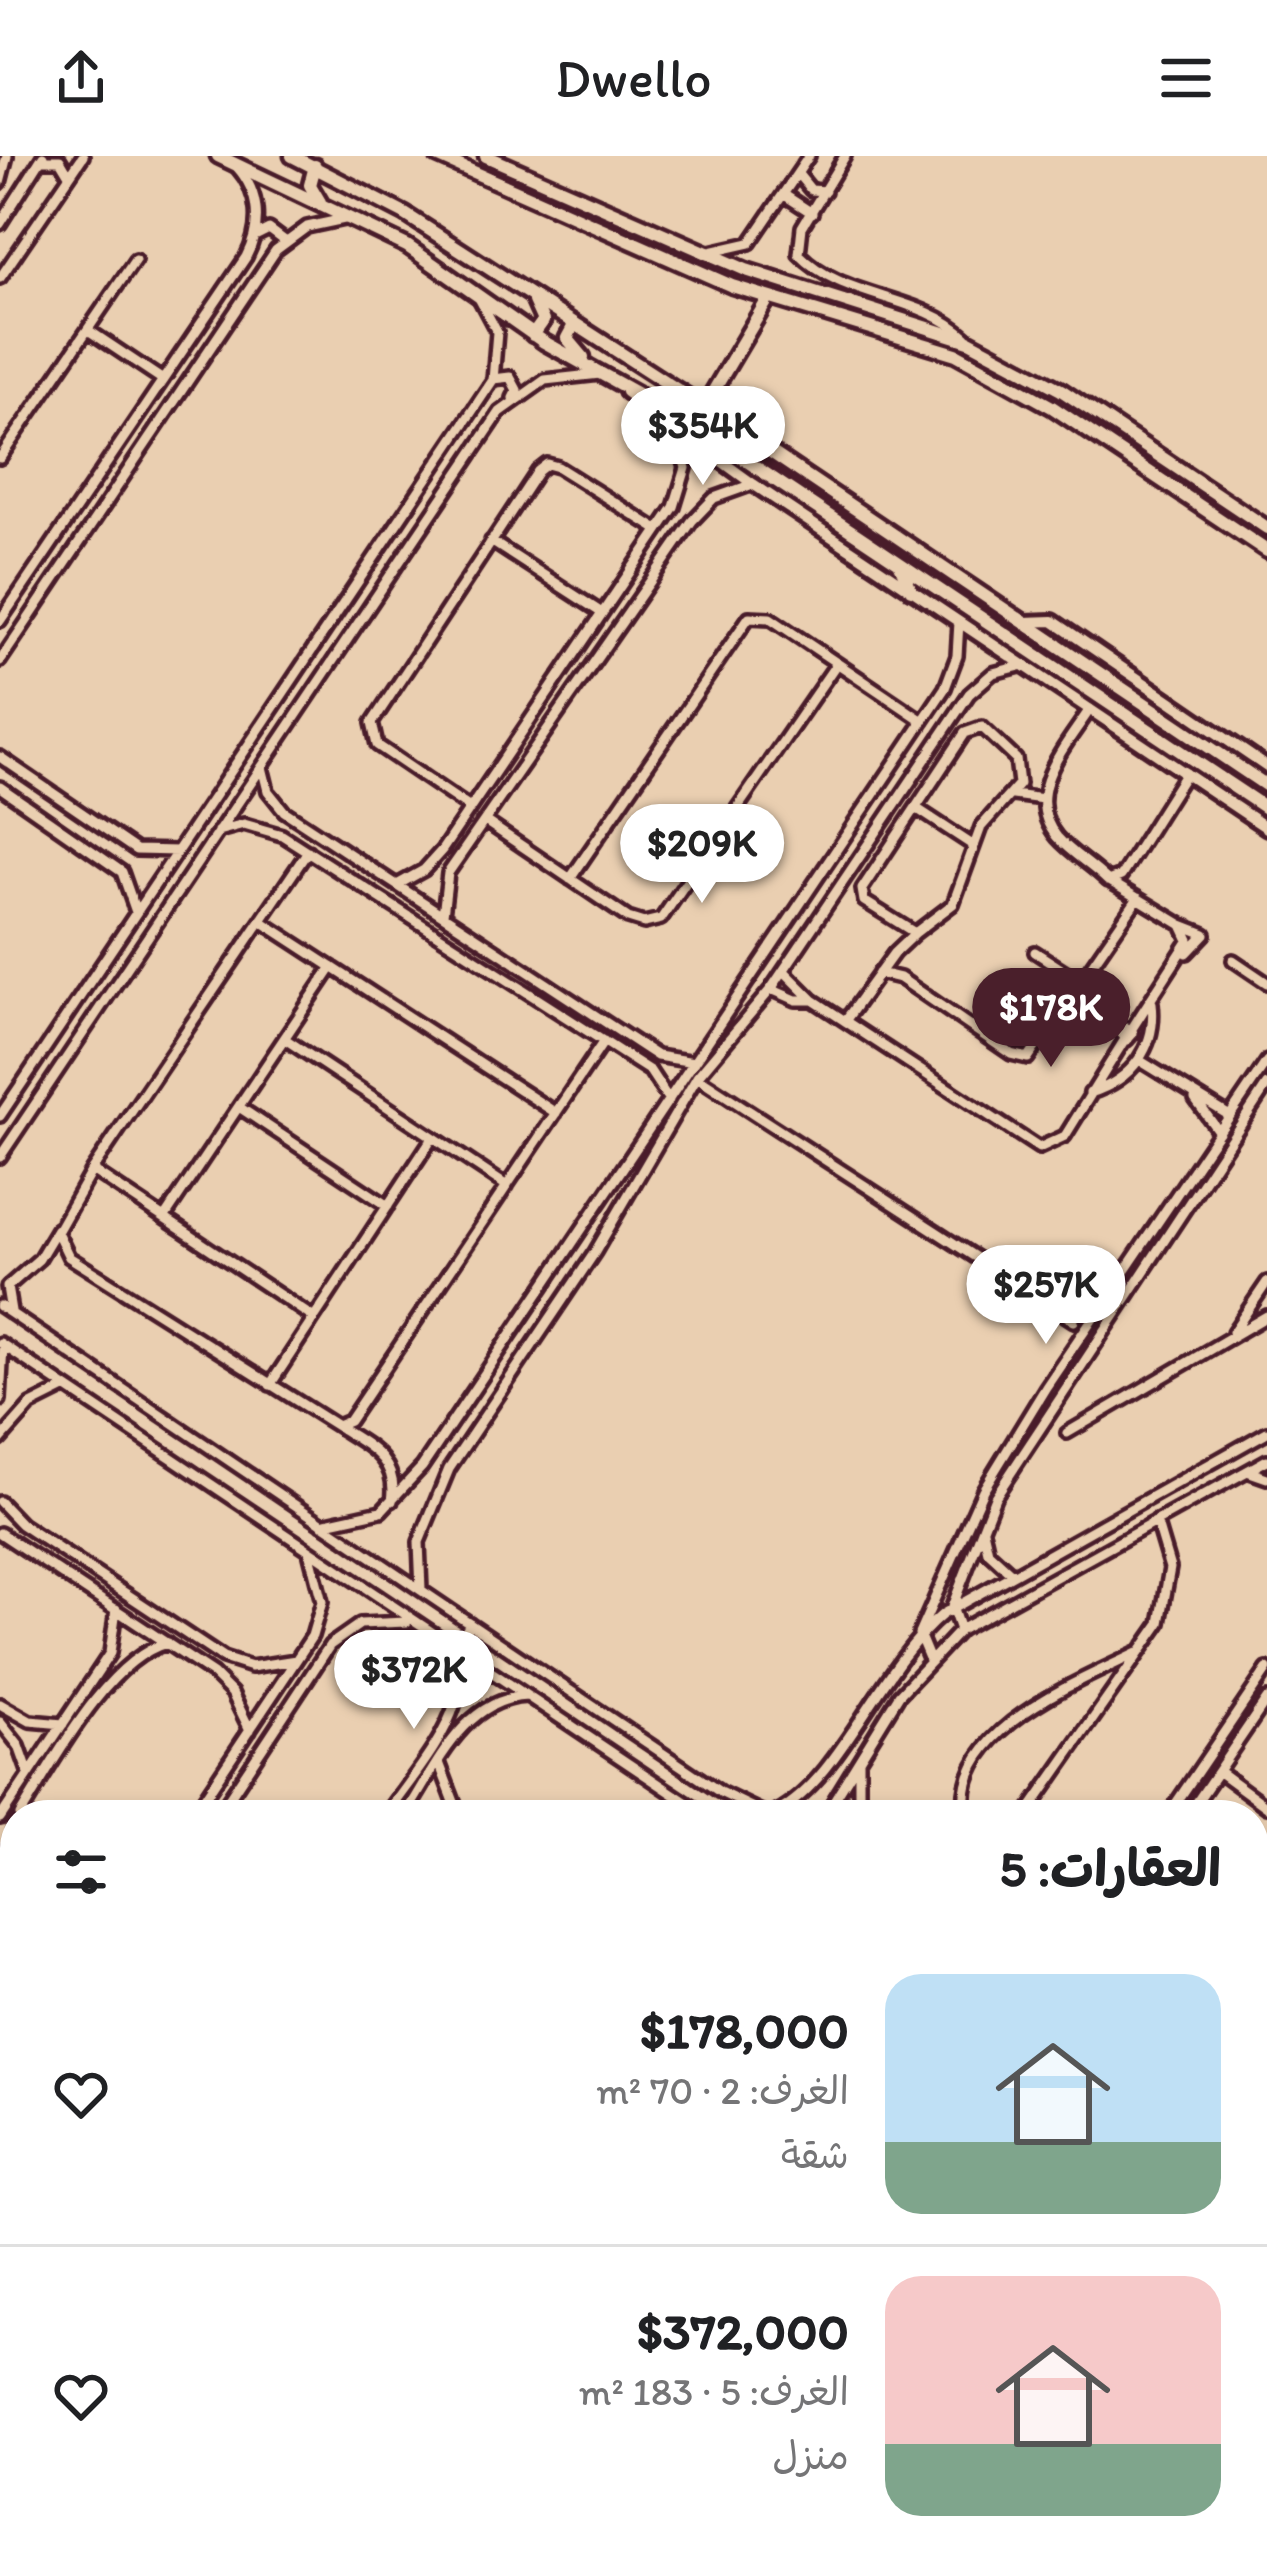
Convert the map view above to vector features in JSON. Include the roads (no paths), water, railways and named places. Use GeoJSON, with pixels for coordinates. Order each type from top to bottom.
{"type":"FeatureCollection","features":[{"type":"Feature","properties":{"kind":"main road"},"geometry":{"type":"LineString","coordinates":[[292,156],[405,214],[704,406],[1267,786]]}},
{"type":"Feature","properties":{"kind":"main road"},"geometry":{"type":"LineString","coordinates":[[437,156],[768,298],[956,354],[1038,398],[1267,551]]}},
{"type":"Feature","properties":{"kind":"main road"},"geometry":{"type":"LineString","coordinates":[[486,156],[704,254],[970,340],[1061,390],[1267,528]]}},
{"type":"Feature","properties":{"kind":"main road"},"geometry":{"type":"LineString","coordinates":[[223,158],[407,246],[533,335],[590,365],[900,564],[1267,808]]}},
{"type":"Feature","properties":{"kind":"main road"},"geometry":{"type":"LineString","coordinates":[[315,166],[310,184],[325,208]]}},
{"type":"Feature","properties":{"kind":"main road"},"geometry":{"type":"LineString","coordinates":[[528,294],[543,314],[533,335]]}},
{"type":"Feature","properties":{"kind":"main road"},"geometry":{"type":"LineString","coordinates":[[704,406],[768,298]]}},
{"type":"Feature","properties":{"kind":"main road"},"geometry":{"type":"LineString","coordinates":[[574,325],[567,338],[590,365]]}},
{"type":"Feature","properties":{"kind":"main road"},"geometry":{"type":"LineString","coordinates":[[1177,491],[1188,488],[1190,476]]}},
{"type":"Feature","properties":{"kind":"main road"},"geometry":{"type":"LineString","coordinates":[[1207,512],[1207,500],[1218,496]]}},
{"type":"Feature","properties":{"kind":"main road"},"geometry":{"type":"LineString","coordinates":[[900,564],[911,590]]}},
{"type":"Feature","properties":{"kind":"main road"},"geometry":{"type":"LineString","coordinates":[[1046,680],[1068,676]]}},
{"type":"Feature","properties":{"kind":"street"},"geometry":{"type":"LineString","coordinates":[[0,183],[7,156]]}},
{"type":"Feature","properties":{"kind":"street"},"geometry":{"type":"LineString","coordinates":[[0,278],[82,156]]}},
{"type":"Feature","properties":{"kind":"street"},"geometry":{"type":"LineString","coordinates":[[704,254],[750,243],[809,156]]}},
{"type":"Feature","properties":{"kind":"street"},"geometry":{"type":"LineString","coordinates":[[845,156],[797,244],[815,271],[938,314],[970,340]]}},
{"type":"Feature","properties":{"kind":"street"},"geometry":{"type":"LineString","coordinates":[[0,224],[43,158],[59,160],[69,175]]}},
{"type":"Feature","properties":{"kind":"street"},"geometry":{"type":"LineString","coordinates":[[21,628],[2,618],[255,236],[257,213],[250,184],[223,158]]}},
{"type":"Feature","properties":{"kind":"street"},"geometry":{"type":"LineString","coordinates":[[798,174],[811,190],[825,191]]}},
{"type":"Feature","properties":{"kind":"street"},"geometry":{"type":"LineString","coordinates":[[786,196],[812,212]]}},
{"type":"Feature","properties":{"kind":"street"},"geometry":{"type":"LineString","coordinates":[[0,199],[15,201]]}},
{"type":"Feature","properties":{"kind":"street"},"geometry":{"type":"LineString","coordinates":[[0,661],[285,241],[307,226],[352,217]]}},
{"type":"Feature","properties":{"kind":"street"},"geometry":{"type":"LineString","coordinates":[[255,236],[268,229],[285,241]]}},
{"type":"Feature","properties":{"kind":"street"},"geometry":{"type":"LineString","coordinates":[[0,458],[135,260]]}},
{"type":"Feature","properties":{"kind":"street"},"geometry":{"type":"LineString","coordinates":[[477,296],[497,332],[493,380]]}},
{"type":"Feature","properties":{"kind":"street"},"geometry":{"type":"LineString","coordinates":[[88,330],[174,400]]}},
{"type":"Feature","properties":{"kind":"street"},"geometry":{"type":"LineString","coordinates":[[0,1116],[493,380],[501,375],[514,381],[513,398],[0,1157]]}},
{"type":"Feature","properties":{"kind":"street"},"geometry":{"type":"LineString","coordinates":[[513,398],[563,375],[607,376],[675,431],[1267,828]]}},
{"type":"Feature","properties":{"kind":"street"},"geometry":{"type":"LineString","coordinates":[[397,885],[431,862],[674,507],[686,468],[675,431]]}},
{"type":"Feature","properties":{"kind":"street"},"geometry":{"type":"LineString","coordinates":[[470,808],[383,750],[371,731],[491,541],[547,464],[658,530]]}},
{"type":"Feature","properties":{"kind":"street"},"geometry":{"type":"LineString","coordinates":[[442,915],[441,893],[448,873],[692,521],[713,498],[753,484]]}},
{"type":"Feature","properties":{"kind":"street"},"geometry":{"type":"LineString","coordinates":[[674,507],[689,506],[692,521]]}},
{"type":"Feature","properties":{"kind":"street"},"geometry":{"type":"LineString","coordinates":[[491,541],[602,613]]}},
{"type":"Feature","properties":{"kind":"street"},"geometry":{"type":"LineString","coordinates":[[570,879],[745,621],[766,616],[923,721]]}},
{"type":"Feature","properties":{"kind":"street"},"geometry":{"type":"LineString","coordinates":[[1024,622],[1053,621],[1267,766]]}},
{"type":"Feature","properties":{"kind":"street"},"geometry":{"type":"LineString","coordinates":[[322,1524],[362,1519],[392,1504],[422,1467],[935,703],[957,656],[959,622]]}},
{"type":"Feature","properties":{"kind":"street"},"geometry":{"type":"LineString","coordinates":[[484,820],[635,922],[653,922],[669,914],[837,663]]}},
{"type":"Feature","properties":{"kind":"street"},"geometry":{"type":"LineString","coordinates":[[421,1590],[419,1542],[442,1480],[595,1252],[697,1077],[784,971],[980,682],[1024,665]]}},
{"type":"Feature","properties":{"kind":"street"},"geometry":{"type":"LineString","coordinates":[[281,696],[301,709]]}},
{"type":"Feature","properties":{"kind":"street"},"geometry":{"type":"LineString","coordinates":[[935,703],[950,701],[955,715]]}},
{"type":"Feature","properties":{"kind":"street"},"geometry":{"type":"LineString","coordinates":[[784,971],[844,1022],[1032,1147],[1060,1142],[1127,1034],[1183,957],[1189,940],[1181,925],[1138,898],[1133,884],[1116,879],[1059,839],[1043,799],[1046,783],[1090,709]]}},
{"type":"Feature","properties":{"kind":"street"},"geometry":{"type":"LineString","coordinates":[[844,1022],[888,960],[953,904],[987,819],[1013,795],[1020,778],[1016,759],[1003,742],[974,726],[861,892],[864,901],[915,934]]}},
{"type":"Feature","properties":{"kind":"street"},"geometry":{"type":"LineString","coordinates":[[524,728],[541,739]]}},
{"type":"Feature","properties":{"kind":"street"},"geometry":{"type":"LineString","coordinates":[[0,757],[136,850],[178,851]]}},
{"type":"Feature","properties":{"kind":"street"},"geometry":{"type":"LineString","coordinates":[[262,766],[268,791],[295,818],[660,1058],[694,1062]]}},
{"type":"Feature","properties":{"kind":"street"},"geometry":{"type":"LineString","coordinates":[[1116,879],[1186,773]]}},
{"type":"Feature","properties":{"kind":"street"},"geometry":{"type":"LineString","coordinates":[[1020,778],[1046,783]]}},
{"type":"Feature","properties":{"kind":"street"},"geometry":{"type":"LineString","coordinates":[[0,787],[122,872],[136,913]]}},
{"type":"Feature","properties":{"kind":"street"},"geometry":{"type":"LineString","coordinates":[[1013,795],[1043,799]]}},
{"type":"Feature","properties":{"kind":"street"},"geometry":{"type":"LineString","coordinates":[[916,808],[974,846]]}},
{"type":"Feature","properties":{"kind":"street"},"geometry":{"type":"LineString","coordinates":[[282,835],[284,823],[295,818]]}},
{"type":"Feature","properties":{"kind":"street"},"geometry":{"type":"LineString","coordinates":[[218,831],[244,824],[282,835],[650,1071],[669,1100]]}},
{"type":"Feature","properties":{"kind":"street"},"geometry":{"type":"LineString","coordinates":[[14,1315],[5,1300],[7,1288],[39,1259],[92,1170],[308,851]]}},
{"type":"Feature","properties":{"kind":"street"},"geometry":{"type":"LineString","coordinates":[[431,862],[437,872],[448,873]]}},
{"type":"Feature","properties":{"kind":"street"},"geometry":{"type":"LineString","coordinates":[[820,875],[840,888]]}},
{"type":"Feature","properties":{"kind":"street"},"geometry":{"type":"LineString","coordinates":[[879,973],[900,978],[1022,1059],[1038,1051],[1138,898]]}},
{"type":"Feature","properties":{"kind":"street"},"geometry":{"type":"LineString","coordinates":[[261,921],[556,1113]]}},
{"type":"Feature","properties":{"kind":"street"},"geometry":{"type":"LineString","coordinates":[[476,959],[486,944]]}},
{"type":"Feature","properties":{"kind":"street"},"geometry":{"type":"LineString","coordinates":[[1035,952],[1083,983]]}},
{"type":"Feature","properties":{"kind":"street"},"geometry":{"type":"LineString","coordinates":[[888,960],[900,978]]}},
{"type":"Feature","properties":{"kind":"street"},"geometry":{"type":"LineString","coordinates":[[1233,960],[1267,983]]}},
{"type":"Feature","properties":{"kind":"street"},"geometry":{"type":"LineString","coordinates":[[164,1218],[332,967]]}},
{"type":"Feature","properties":{"kind":"street"},"geometry":{"type":"LineString","coordinates":[[771,989],[813,1000]]}},
{"type":"Feature","properties":{"kind":"street"},"geometry":{"type":"LineString","coordinates":[[1073,998],[1147,1047]]}},
{"type":"Feature","properties":{"kind":"street"},"geometry":{"type":"LineString","coordinates":[[1090,1093],[1118,1081],[1139,1060],[1147,1047],[1151,1001]]}},
{"type":"Feature","properties":{"kind":"street"},"geometry":{"type":"LineString","coordinates":[[75,1005],[94,1018]]}},
{"type":"Feature","properties":{"kind":"street"},"geometry":{"type":"LineString","coordinates":[[285,1039],[507,1186]]}},
{"type":"Feature","properties":{"kind":"street"},"geometry":{"type":"LineString","coordinates":[[337,1426],[354,1415],[604,1041]]}},
{"type":"Feature","properties":{"kind":"street"},"geometry":{"type":"LineString","coordinates":[[650,1071],[658,1068],[660,1058]]}},
{"type":"Feature","properties":{"kind":"street"},"geometry":{"type":"LineString","coordinates":[[1139,1060],[1195,1099],[1231,1116]]}},
{"type":"Feature","properties":{"kind":"street"},"geometry":{"type":"LineString","coordinates":[[790,1800],[812,1785],[919,1634],[982,1490],[1267,1061]]}},
{"type":"Feature","properties":{"kind":"street"},"geometry":{"type":"LineString","coordinates":[[697,1077],[1074,1321]]}},
{"type":"Feature","properties":{"kind":"street"},"geometry":{"type":"LineString","coordinates":[[960,1630],[952,1607],[995,1497],[1267,1085]]}},
{"type":"Feature","properties":{"kind":"street"},"geometry":{"type":"LineString","coordinates":[[1195,1099],[1219,1132]]}},
{"type":"Feature","properties":{"kind":"street"},"geometry":{"type":"LineString","coordinates":[[1254,1104],[1267,1112]]}},
{"type":"Feature","properties":{"kind":"street"},"geometry":{"type":"LineString","coordinates":[[239,1107],[388,1206]]}},
{"type":"Feature","properties":{"kind":"street"},"geometry":{"type":"LineString","coordinates":[[270,1385],[434,1137]]}},
{"type":"Feature","properties":{"kind":"street"},"geometry":{"type":"LineString","coordinates":[[92,1170],[314,1318]]}},
{"type":"Feature","properties":{"kind":"street"},"geometry":{"type":"LineString","coordinates":[[58,1225],[58,1241],[69,1257],[383,1456],[394,1484],[392,1504]]}},
{"type":"Feature","properties":{"kind":"street"},"geometry":{"type":"LineString","coordinates":[[575,1239],[595,1252]]}},
{"type":"Feature","properties":{"kind":"street"},"geometry":{"type":"LineString","coordinates":[[1230,1337],[1267,1282]]}},
{"type":"Feature","properties":{"kind":"street"},"geometry":{"type":"LineString","coordinates":[[0,1306],[738,1800]]}},
{"type":"Feature","properties":{"kind":"street"},"geometry":{"type":"LineString","coordinates":[[1067,1433],[1267,1316]]}},
{"type":"Feature","properties":{"kind":"street"},"geometry":{"type":"LineString","coordinates":[[1090,1321],[1104,1329]]}},
{"type":"Feature","properties":{"kind":"street"},"geometry":{"type":"LineString","coordinates":[[2,1344],[682,1800]]}},
{"type":"Feature","properties":{"kind":"street"},"geometry":{"type":"LineString","coordinates":[[0,1400],[2,1344]]}},
{"type":"Feature","properties":{"kind":"street"},"geometry":{"type":"LineString","coordinates":[[0,1440],[32,1405],[65,1388]]}},
{"type":"Feature","properties":{"kind":"street"},"geometry":{"type":"LineString","coordinates":[[919,1634],[952,1607],[1010,1573],[1267,1432]]}},
{"type":"Feature","properties":{"kind":"street"},"geometry":{"type":"LineString","coordinates":[[835,1800],[929,1658],[960,1630],[1267,1460]]}},
{"type":"Feature","properties":{"kind":"street"},"geometry":{"type":"LineString","coordinates":[[422,1467],[442,1480]]}},
{"type":"Feature","properties":{"kind":"street"},"geometry":{"type":"LineString","coordinates":[[1247,1471],[1267,1478]]}},
{"type":"Feature","properties":{"kind":"street"},"geometry":{"type":"LineString","coordinates":[[0,1502],[21,1524],[223,1658],[251,1667],[296,1660]]}},
{"type":"Feature","properties":{"kind":"street"},"geometry":{"type":"LineString","coordinates":[[1037,1800],[1160,1623],[1170,1587],[1168,1552],[1156,1521]]}},
{"type":"Feature","properties":{"kind":"street"},"geometry":{"type":"LineString","coordinates":[[21,1524],[5,1536],[213,1674],[232,1694],[250,1730]]}},
{"type":"Feature","properties":{"kind":"street"},"geometry":{"type":"LineString","coordinates":[[982,1525],[988,1552],[1010,1573]]}},
{"type":"Feature","properties":{"kind":"street"},"geometry":{"type":"LineString","coordinates":[[203,1800],[312,1636],[321,1583],[307,1551]]}},
{"type":"Feature","properties":{"kind":"street"},"geometry":{"type":"LineString","coordinates":[[13,1800],[102,1666],[115,1639],[116,1609]]}},
{"type":"Feature","properties":{"kind":"street"},"geometry":{"type":"LineString","coordinates":[[229,1800],[331,1645],[361,1624],[380,1619],[420,1626]]}},
{"type":"Feature","properties":{"kind":"street"},"geometry":{"type":"LineString","coordinates":[[396,1800],[442,1730],[459,1683],[455,1648],[470,1624]]}},
{"type":"Feature","properties":{"kind":"street"},"geometry":{"type":"LineString","coordinates":[[919,1634],[929,1658]]}},
{"type":"Feature","properties":{"kind":"street"},"geometry":{"type":"LineString","coordinates":[[312,1636],[331,1645]]}},
{"type":"Feature","properties":{"kind":"street"},"geometry":{"type":"LineString","coordinates":[[30,1800],[116,1675],[137,1654],[167,1643]]}},
{"type":"Feature","properties":{"kind":"street"},"geometry":{"type":"LineString","coordinates":[[966,1800],[966,1784],[1005,1726],[1034,1705],[1142,1651]]}},
{"type":"Feature","properties":{"kind":"street"},"geometry":{"type":"LineString","coordinates":[[213,1674],[223,1658]]}},
{"type":"Feature","properties":{"kind":"street"},"geometry":{"type":"LineString","coordinates":[[102,1666],[113,1665],[116,1675]]}},
{"type":"Feature","properties":{"kind":"street"},"geometry":{"type":"LineString","coordinates":[[1178,1800],[1267,1670]]}},
{"type":"Feature","properties":{"kind":"street"},"geometry":{"type":"LineString","coordinates":[[415,1800],[456,1738],[488,1705],[527,1696]]}},
{"type":"Feature","properties":{"kind":"street"},"geometry":{"type":"LineString","coordinates":[[1198,1800],[1267,1699]]}},
{"type":"Feature","properties":{"kind":"street"},"geometry":{"type":"LineString","coordinates":[[5,1707],[41,1724],[63,1724]]}},
{"type":"Feature","properties":{"kind":"street"},"geometry":{"type":"LineString","coordinates":[[1,1722],[9,1721],[5,1707]]}},
{"type":"Feature","properties":{"kind":"street"},"geometry":{"type":"LineString","coordinates":[[1,1722],[20,1746],[30,1774]]}},
{"type":"Feature","properties":{"kind":"street"},"geometry":{"type":"LineString","coordinates":[[442,1730],[456,1738]]}},
{"type":"Feature","properties":{"kind":"street"},"geometry":{"type":"LineString","coordinates":[[859,1800],[860,1756]]}},
{"type":"Feature","properties":{"kind":"street"},"geometry":{"type":"LineString","coordinates":[[440,1762],[451,1800]]}},
{"type":"Feature","properties":{"kind":"street"},"geometry":{"type":"LineString","coordinates":[[1218,1771],[1257,1800]]}},
{"type":"Feature","properties":{"kind":"street"},"geometry":{"type":"LineString","coordinates":[[719,1800],[720,1792]]}}]}
